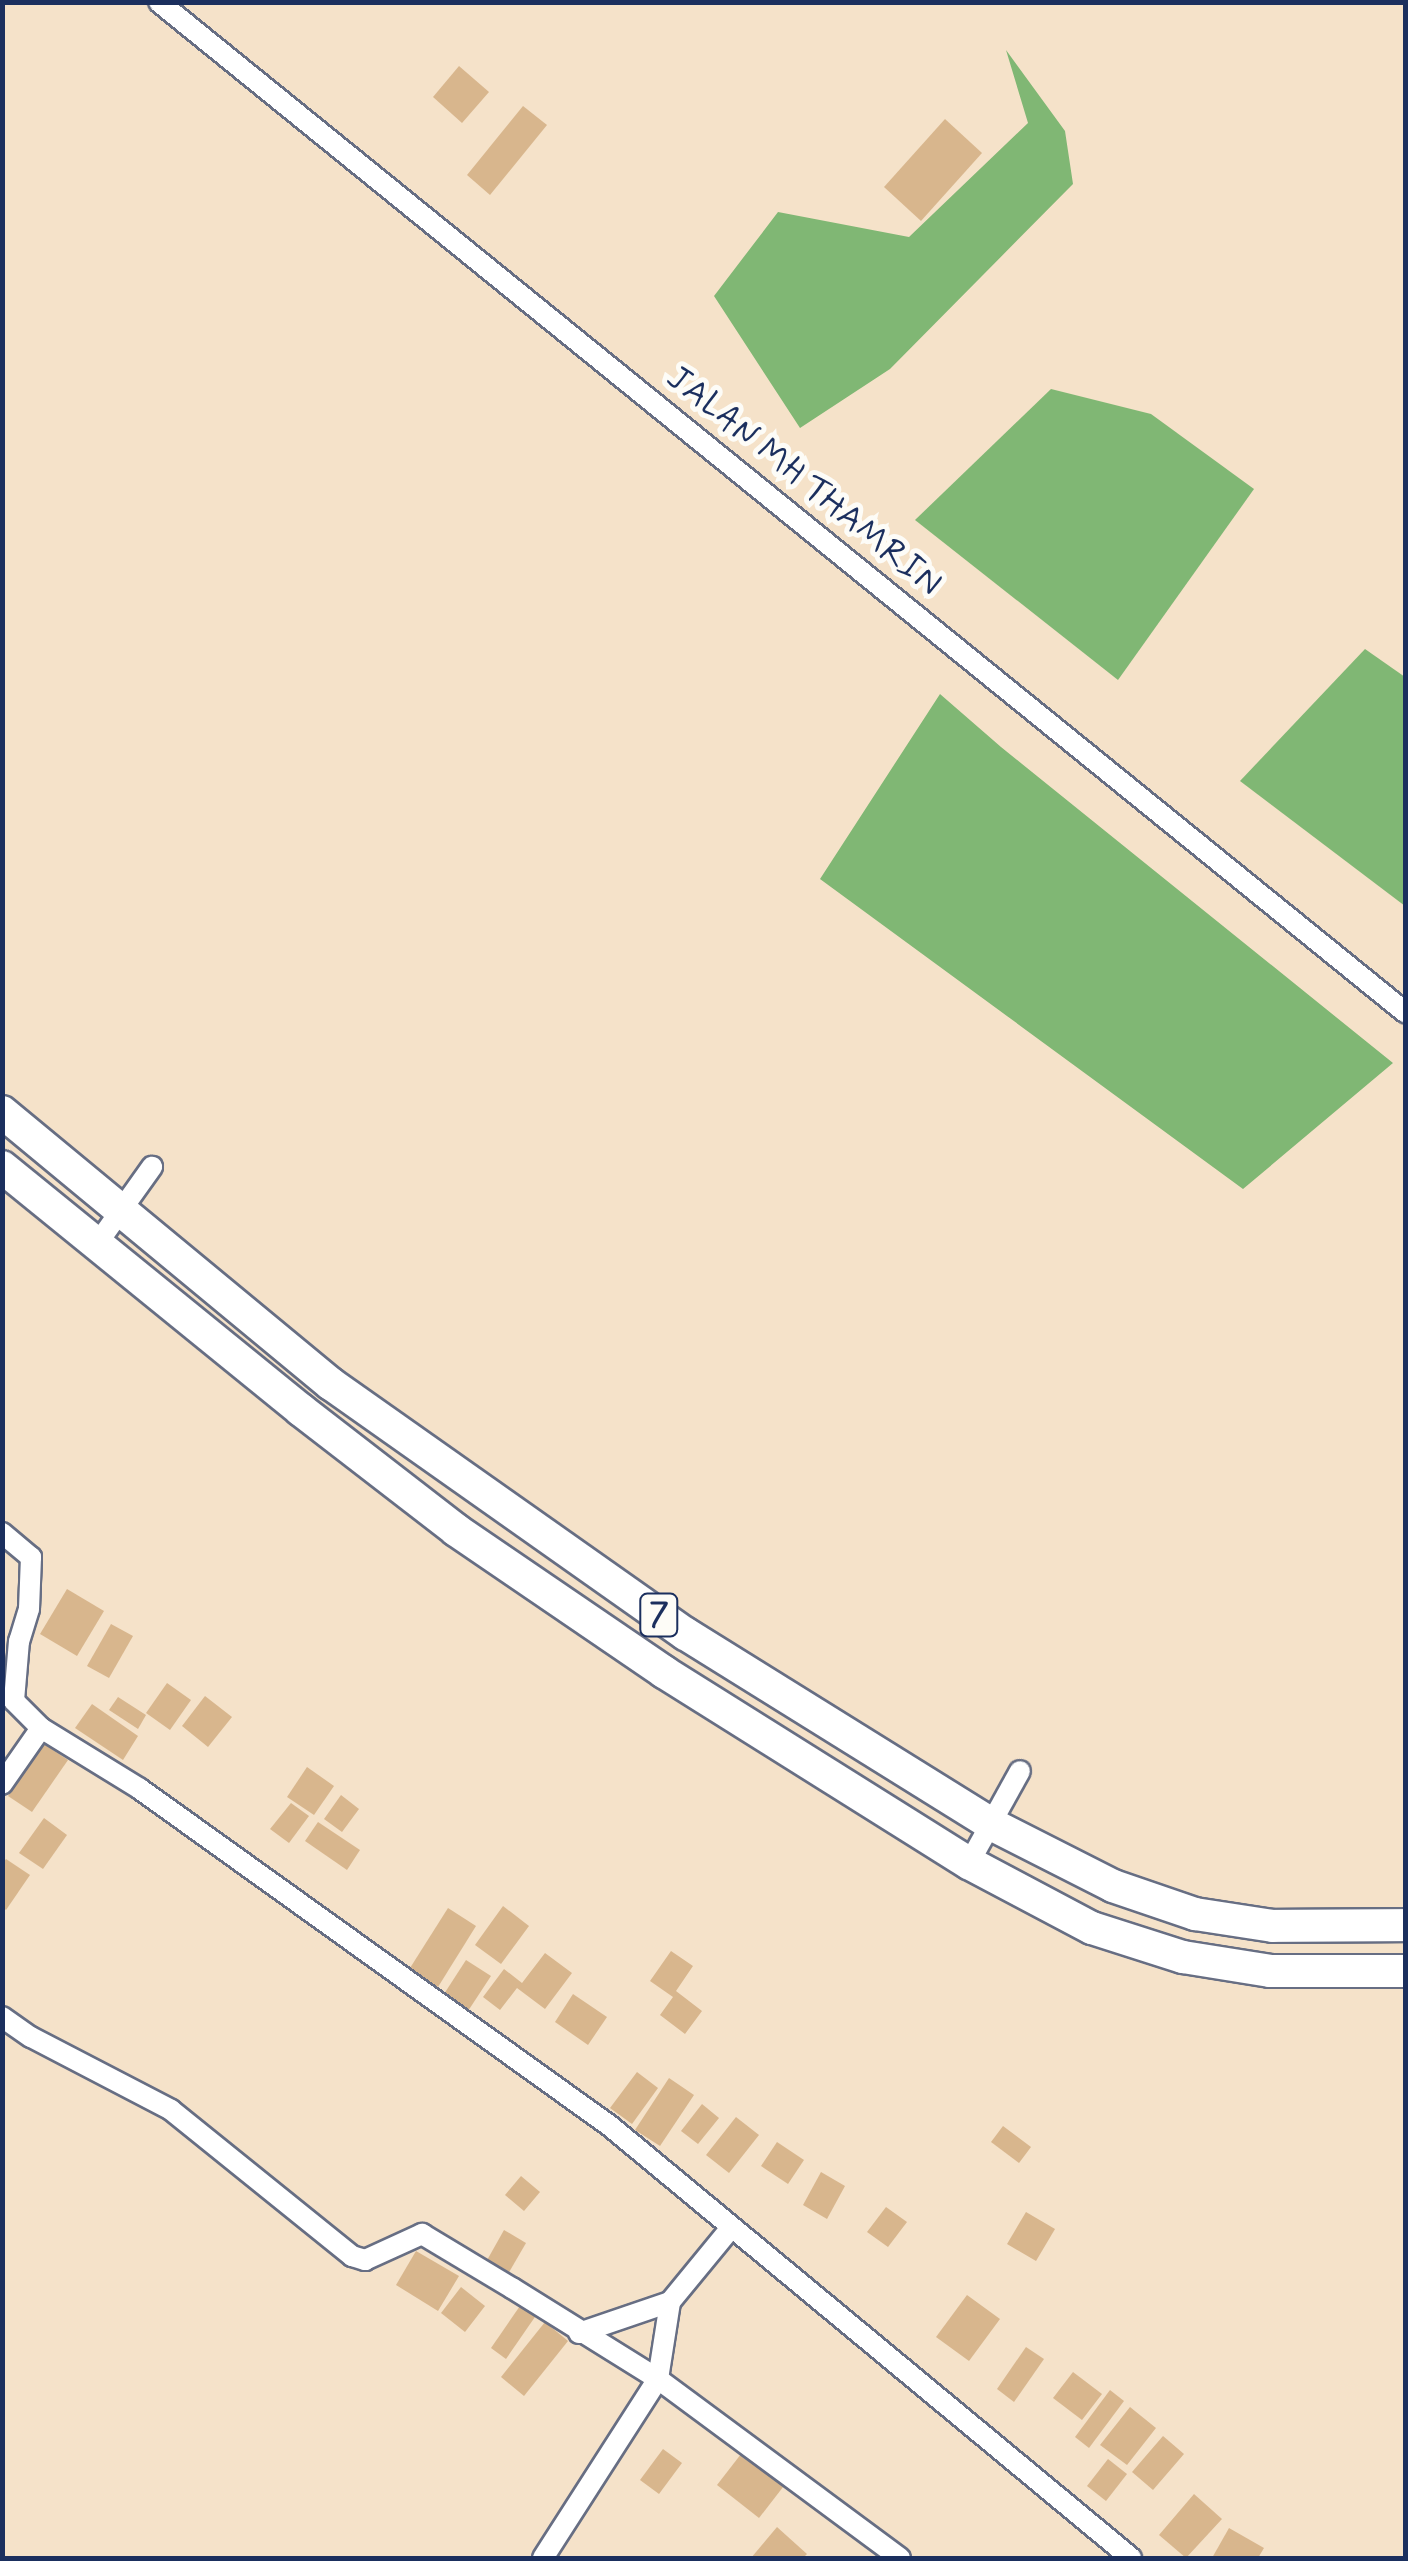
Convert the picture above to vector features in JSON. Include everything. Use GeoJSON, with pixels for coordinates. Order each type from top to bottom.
{"type":"FeatureCollection","features":[{"type":"Feature","properties":{"kind":"highway","name":"7"},"geometry":{"type":"LineString","coordinates":[[2,1112],[331,1384],[670,1623],[991,1824],[1113,1886],[1195,1914],[1273,1926],[1406,1925]]}},
{"type":"Feature","properties":{"kind":"highway","name":"7"},"geometry":{"type":"LineString","coordinates":[[2,1167],[456,1530],[664,1672],[969,1864],[1092,1928],[1183,1957],[1270,1971],[1406,1971]]}},
{"type":"Feature","properties":{"kind":"street","name":"JALAN MH THAMRIN"},"geometry":{"type":"LineString","coordinates":[[160,2],[1406,1013]]}},
{"type":"Feature","properties":{"kind":"street"},"geometry":{"type":"LineString","coordinates":[[97,1244],[152,1167]]}},
{"type":"Feature","properties":{"kind":"street"},"geometry":{"type":"LineString","coordinates":[[2,1533],[30,1557],[29,1610],[18,1641],[14,1701],[41,1728],[140,1789],[610,2126],[1131,2558]]}},
{"type":"Feature","properties":{"kind":"street"},"geometry":{"type":"LineString","coordinates":[[2,1784],[41,1728]]}},
{"type":"Feature","properties":{"kind":"street"},"geometry":{"type":"LineString","coordinates":[[969,1864],[1020,1770]]}},
{"type":"Feature","properties":{"kind":"street"},"geometry":{"type":"LineString","coordinates":[[2,2017],[31,2037],[171,2110],[352,2256],[365,2260],[422,2234],[658,2379],[900,2558]]}},
{"type":"Feature","properties":{"kind":"street"},"geometry":{"type":"LineString","coordinates":[[543,2558],[658,2379],[670,2302],[730,2229]]}},
{"type":"Feature","properties":{"kind":"street"},"geometry":{"type":"LineString","coordinates":[[580,2333],[670,2302]]}},
{"type":"Feature","properties":{"kind":"green space"},"geometry":{"type":"Polygon","coordinates":[[[1006,50],[1065,131],[1073,184],[890,369],[800,428],[714,296],[778,212],[909,237],[1028,123],[1006,50]]]}},
{"type":"Feature","properties":{"kind":"green space"},"geometry":{"type":"Polygon","coordinates":[[[1051,389],[1151,414],[1254,489],[1118,680],[915,520],[1051,389]]]}},
{"type":"Feature","properties":{"kind":"green space"},"geometry":{"type":"Polygon","coordinates":[[[1365,649],[1405,677],[1405,906],[1240,781],[1365,649]]]}},
{"type":"Feature","properties":{"kind":"green space"},"geometry":{"type":"Polygon","coordinates":[[[940,694],[1393,1063],[1243,1189],[820,879],[940,694]]]}},
{"type":"Feature","properties":{"kind":"building"},"geometry":{"type":"Polygon","coordinates":[[[459,66],[489,92],[462,123],[433,97],[459,66]]]}},
{"type":"Feature","properties":{"kind":"building"},"geometry":{"type":"Polygon","coordinates":[[[523,106],[547,125],[490,195],[467,175],[523,106]]]}},
{"type":"Feature","properties":{"kind":"building"},"geometry":{"type":"Polygon","coordinates":[[[945,119],[982,153],[921,221],[884,187],[945,119]]]}},
{"type":"Feature","properties":{"kind":"building"},"geometry":{"type":"Polygon","coordinates":[[[67,1589],[104,1611],[77,1656],[40,1634],[67,1589]]]}},
{"type":"Feature","properties":{"kind":"building"},"geometry":{"type":"Polygon","coordinates":[[[111,1624],[133,1636],[109,1678],[87,1666],[111,1624]]]}},
{"type":"Feature","properties":{"kind":"building"},"geometry":{"type":"Polygon","coordinates":[[[167,1683],[191,1700],[170,1730],[146,1713],[167,1683]]]}},
{"type":"Feature","properties":{"kind":"building"},"geometry":{"type":"Polygon","coordinates":[[[205,1696],[232,1717],[208,1747],[182,1726],[205,1696]]]}},
{"type":"Feature","properties":{"kind":"building"},"geometry":{"type":"Polygon","coordinates":[[[118,1697],[146,1715],[138,1729],[109,1710],[118,1697]]]}},
{"type":"Feature","properties":{"kind":"building"},"geometry":{"type":"Polygon","coordinates":[[[92,1704],[138,1736],[123,1760],[75,1728],[92,1704]]]}},
{"type":"Feature","properties":{"kind":"building"},"geometry":{"type":"Polygon","coordinates":[[[44,1744],[68,1760],[32,1812],[8,1796],[44,1744]]]}},
{"type":"Feature","properties":{"kind":"building"},"geometry":{"type":"Polygon","coordinates":[[[307,1767],[334,1786],[314,1815],[287,1797],[307,1767]]]}},
{"type":"Feature","properties":{"kind":"building"},"geometry":{"type":"Polygon","coordinates":[[[341,1795],[359,1809],[342,1832],[324,1819],[341,1795]]]}},
{"type":"Feature","properties":{"kind":"building"},"geometry":{"type":"Polygon","coordinates":[[[291,1803],[309,1816],[289,1843],[270,1829],[291,1803]]]}},
{"type":"Feature","properties":{"kind":"building"},"geometry":{"type":"Polygon","coordinates":[[[44,1818],[67,1835],[43,1869],[19,1853],[44,1818]]]}},
{"type":"Feature","properties":{"kind":"building"},"geometry":{"type":"Polygon","coordinates":[[[318,1822],[360,1850],[347,1870],[305,1841],[318,1822]]]}},
{"type":"Feature","properties":{"kind":"building"},"geometry":{"type":"Polygon","coordinates":[[[6,1859],[30,1875],[6,1910],[2,1907],[2,1864],[6,1859]]]}},
{"type":"Feature","properties":{"kind":"building"},"geometry":{"type":"Polygon","coordinates":[[[503,1906],[529,1926],[501,1964],[475,1945],[503,1906]]]}},
{"type":"Feature","properties":{"kind":"building"},"geometry":{"type":"Polygon","coordinates":[[[448,1908],[476,1926],[438,1987],[410,1968],[448,1908]]]}},
{"type":"Feature","properties":{"kind":"building"},"geometry":{"type":"Polygon","coordinates":[[[671,1951],[693,1966],[676,1991],[702,2011],[685,2034],[660,2015],[673,1997],[650,1981],[671,1951]]]}},
{"type":"Feature","properties":{"kind":"building"},"geometry":{"type":"Polygon","coordinates":[[[545,1953],[572,1973],[545,2009],[517,1988],[500,2010],[483,1997],[504,1969],[522,1983],[545,1953]]]}},
{"type":"Feature","properties":{"kind":"building"},"geometry":{"type":"Polygon","coordinates":[[[466,1960],[491,1976],[468,2011],[444,1994],[466,1960]]]}},
{"type":"Feature","properties":{"kind":"building"},"geometry":{"type":"Polygon","coordinates":[[[573,1994],[607,2017],[588,2045],[555,2022],[573,1994]]]}},
{"type":"Feature","properties":{"kind":"building"},"geometry":{"type":"Polygon","coordinates":[[[637,2072],[658,2088],[632,2124],[610,2108],[637,2072]]]}},
{"type":"Feature","properties":{"kind":"building"},"geometry":{"type":"Polygon","coordinates":[[[669,2078],[694,2095],[660,2146],[635,2130],[669,2078]]]}},
{"type":"Feature","properties":{"kind":"building"},"geometry":{"type":"Polygon","coordinates":[[[702,2104],[719,2118],[698,2144],[681,2131],[702,2104]]]}},
{"type":"Feature","properties":{"kind":"building"},"geometry":{"type":"Polygon","coordinates":[[[736,2117],[759,2135],[729,2173],[706,2155],[736,2117]]]}},
{"type":"Feature","properties":{"kind":"building"},"geometry":{"type":"Polygon","coordinates":[[[1003,2126],[1031,2147],[1019,2163],[991,2142],[1003,2126]]]}},
{"type":"Feature","properties":{"kind":"building"},"geometry":{"type":"Polygon","coordinates":[[[777,2142],[804,2160],[788,2184],[761,2166],[777,2142]]]}},
{"type":"Feature","properties":{"kind":"building"},"geometry":{"type":"Polygon","coordinates":[[[821,2172],[845,2186],[827,2219],[803,2205],[821,2172]]]}},
{"type":"Feature","properties":{"kind":"building"},"geometry":{"type":"Polygon","coordinates":[[[521,2176],[540,2192],[524,2211],[505,2195],[521,2176]]]}},
{"type":"Feature","properties":{"kind":"building"},"geometry":{"type":"Polygon","coordinates":[[[886,2207],[907,2222],[888,2247],[867,2232],[886,2207]]]}},
{"type":"Feature","properties":{"kind":"building"},"geometry":{"type":"Polygon","coordinates":[[[1026,2212],[1055,2229],[1036,2261],[1007,2244],[1026,2212]]]}},
{"type":"Feature","properties":{"kind":"building"},"geometry":{"type":"Polygon","coordinates":[[[504,2230],[526,2243],[508,2274],[486,2262],[504,2230]]]}},
{"type":"Feature","properties":{"kind":"building"},"geometry":{"type":"Polygon","coordinates":[[[416,2251],[459,2276],[438,2311],[396,2285],[416,2251]]]}},
{"type":"Feature","properties":{"kind":"building"},"geometry":{"type":"Polygon","coordinates":[[[461,2287],[485,2306],[465,2332],[441,2313],[461,2287]]]}},
{"type":"Feature","properties":{"kind":"building"},"geometry":{"type":"Polygon","coordinates":[[[967,2295],[1000,2319],[969,2361],[936,2337],[967,2295]]]}},
{"type":"Feature","properties":{"kind":"building"},"geometry":{"type":"Polygon","coordinates":[[[522,2303],[537,2314],[506,2359],[491,2348],[522,2303]]]}},
{"type":"Feature","properties":{"kind":"building"},"geometry":{"type":"Polygon","coordinates":[[[545,2322],[568,2341],[524,2396],[501,2377],[545,2322]]]}},
{"type":"Feature","properties":{"kind":"building"},"geometry":{"type":"Polygon","coordinates":[[[1026,2347],[1044,2359],[1014,2402],[997,2389],[1026,2347]]]}},
{"type":"Feature","properties":{"kind":"building"},"geometry":{"type":"Polygon","coordinates":[[[1073,2372],[1102,2394],[1082,2420],[1053,2398],[1073,2372]]]}},
{"type":"Feature","properties":{"kind":"building"},"geometry":{"type":"Polygon","coordinates":[[[1110,2390],[1124,2401],[1089,2448],[1075,2437],[1110,2390]]]}},
{"type":"Feature","properties":{"kind":"building"},"geometry":{"type":"Polygon","coordinates":[[[1130,2407],[1156,2428],[1127,2465],[1100,2445],[1130,2407]]]}},
{"type":"Feature","properties":{"kind":"building"},"geometry":{"type":"Polygon","coordinates":[[[1163,2436],[1184,2454],[1153,2490],[1132,2472],[1163,2436]]]}},
{"type":"Feature","properties":{"kind":"building"},"geometry":{"type":"Polygon","coordinates":[[[748,2445],[790,2478],[759,2518],[717,2485],[748,2445]]]}},
{"type":"Feature","properties":{"kind":"building"},"geometry":{"type":"Polygon","coordinates":[[[663,2449],[682,2463],[659,2494],[640,2480],[663,2449]]]}},
{"type":"Feature","properties":{"kind":"building"},"geometry":{"type":"Polygon","coordinates":[[[1108,2459],[1127,2474],[1106,2501],[1087,2486],[1108,2459]]]}},
{"type":"Feature","properties":{"kind":"building"},"geometry":{"type":"Polygon","coordinates":[[[1194,2494],[1222,2519],[1186,2558],[1159,2535],[1194,2494]]]}},
{"type":"Feature","properties":{"kind":"building"},"geometry":{"type":"Polygon","coordinates":[[[777,2527],[807,2554],[803,2558],[751,2558],[777,2527]]]}},
{"type":"Feature","properties":{"kind":"building"},"geometry":{"type":"Polygon","coordinates":[[[1229,2528],[1264,2548],[1258,2558],[1212,2558],[1229,2528]]]}}]}
